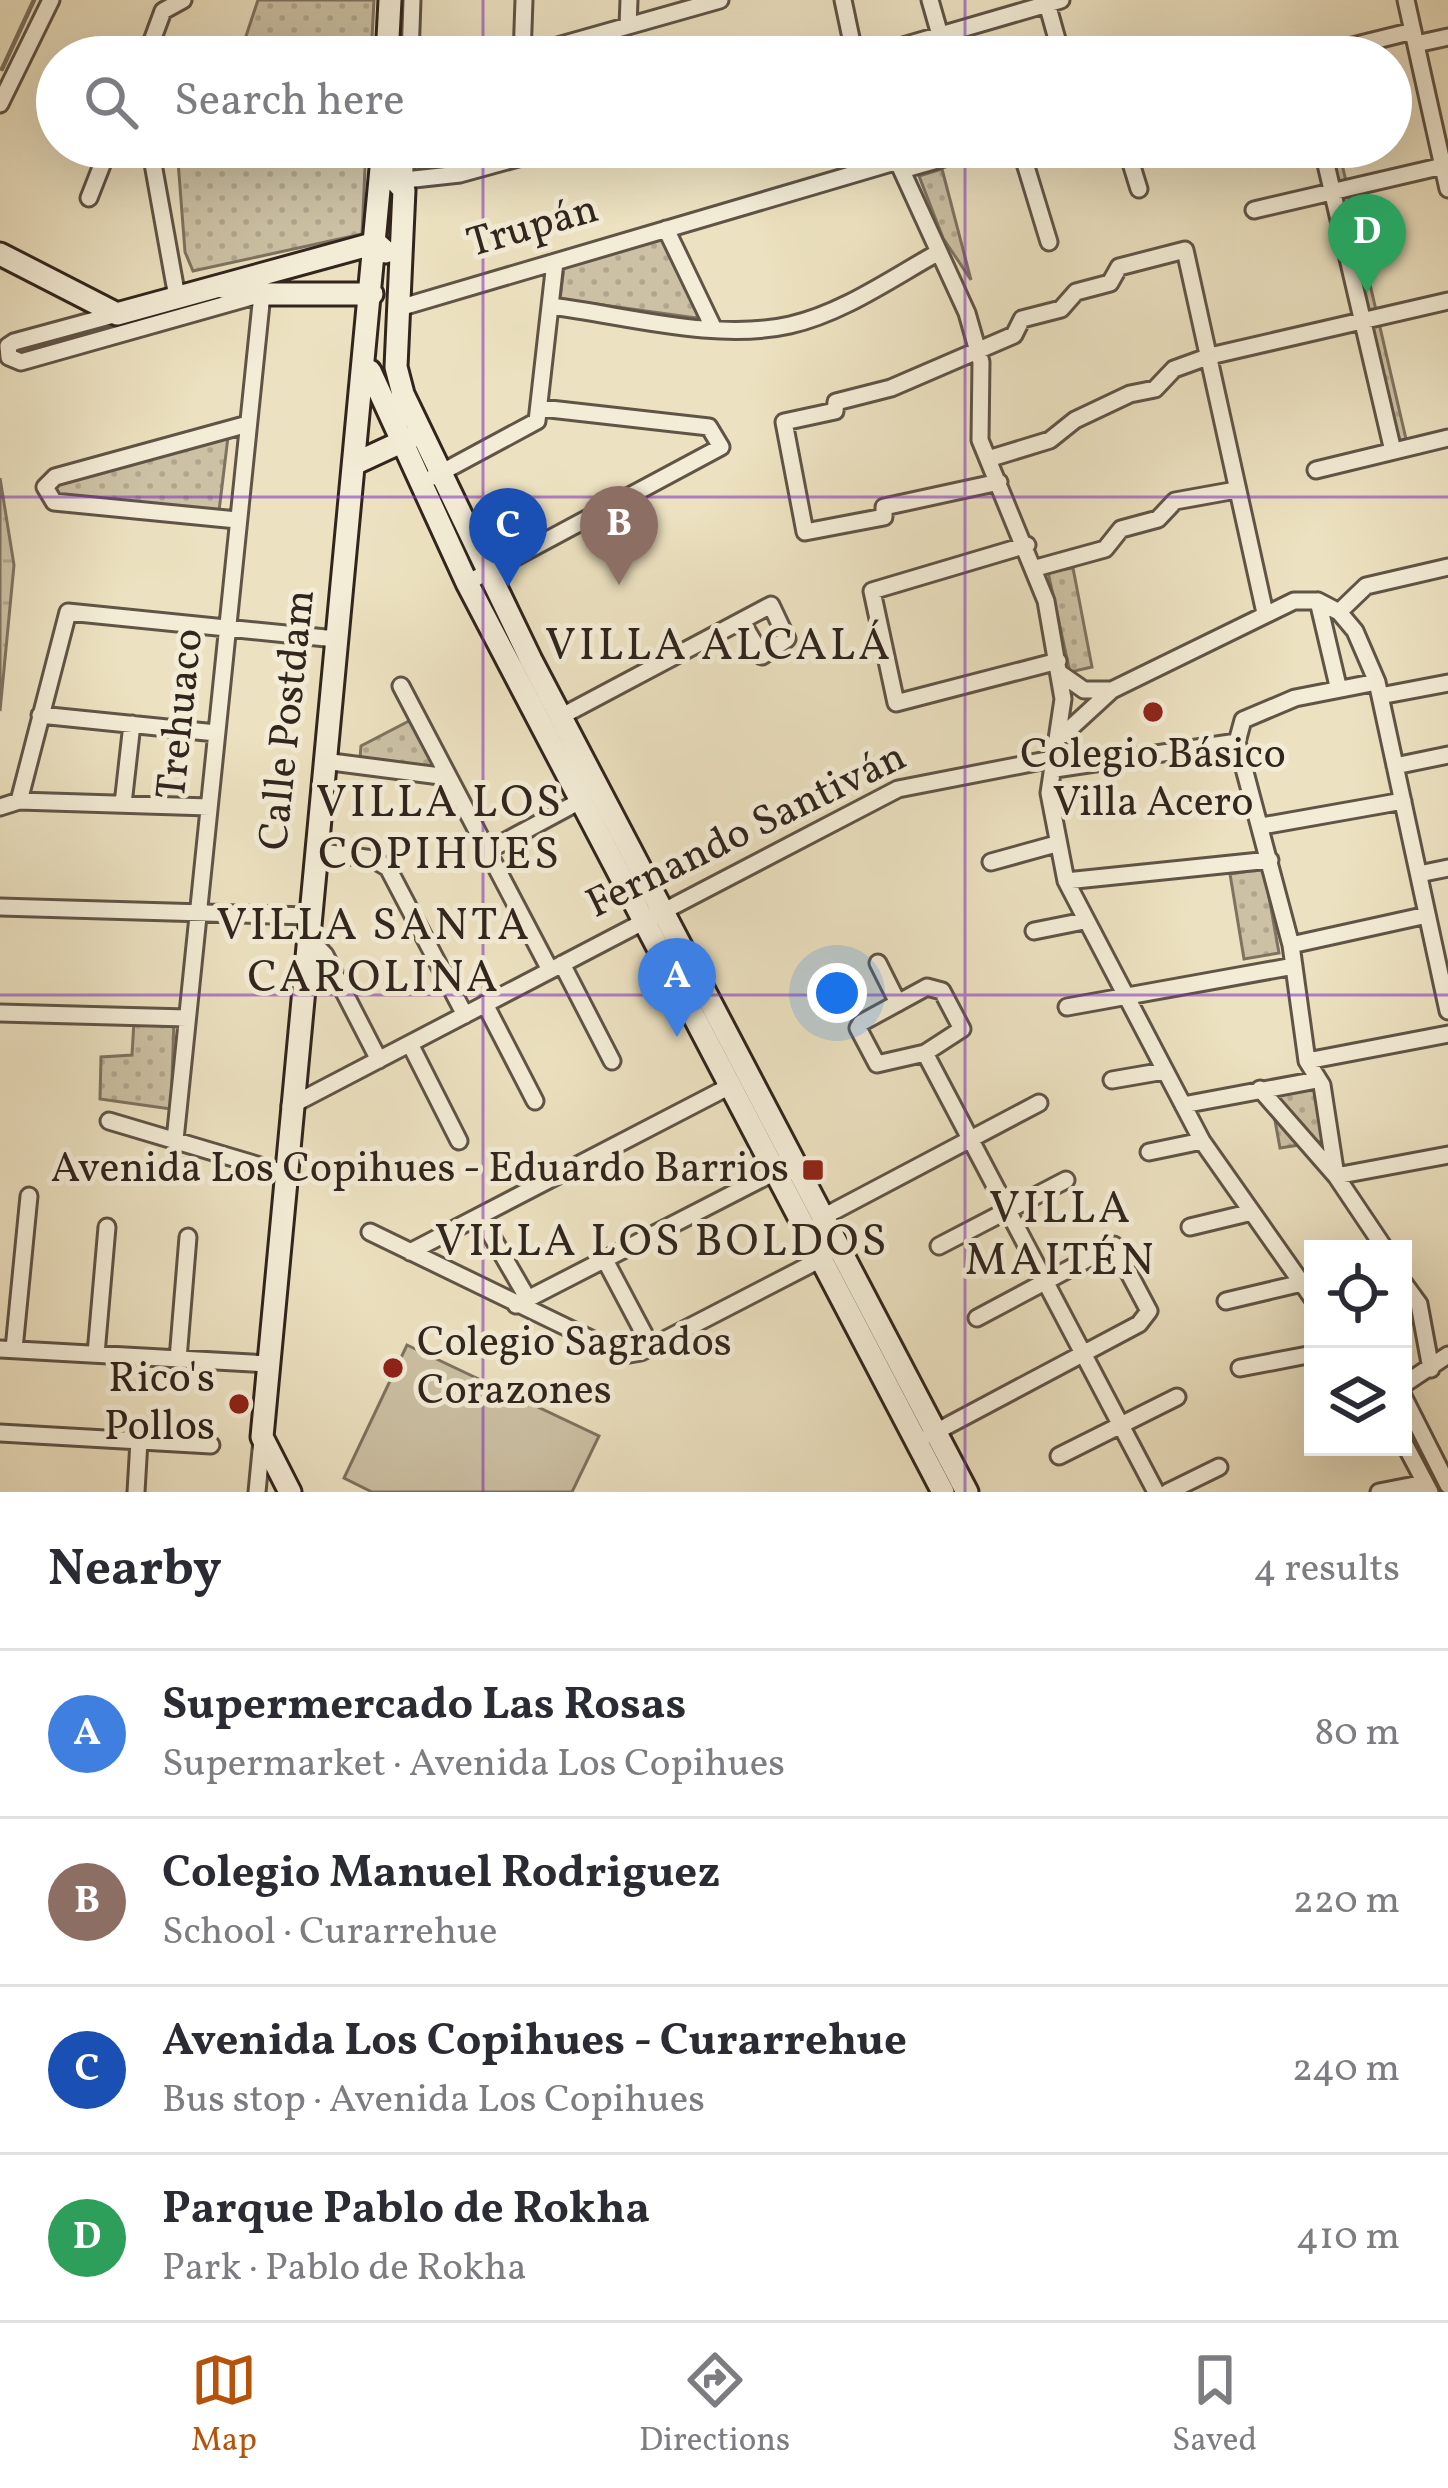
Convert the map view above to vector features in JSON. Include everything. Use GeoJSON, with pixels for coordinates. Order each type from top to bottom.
{"type":"FeatureCollection","features":[{"type":"Feature","properties":{"kind":"main road"},"geometry":{"type":"LineString","coordinates":[[388,36],[389,0]]}},
{"type":"Feature","properties":{"kind":"main road","name":"Calle Postdam"},"geometry":{"type":"LineString","coordinates":[[262,1437],[290,1106],[368,355],[382,168]]}},
{"type":"Feature","properties":{"kind":"main road","name":"Calle Postdam"},"geometry":{"type":"LineString","coordinates":[[392,168],[405,185]]}},
{"type":"Feature","properties":{"kind":"main road"},"geometry":{"type":"LineString","coordinates":[[405,185],[397,377],[410,437]]}},
{"type":"Feature","properties":{"kind":"main road"},"geometry":{"type":"LineString","coordinates":[[0,254],[117,314],[376,243],[400,276]]}},
{"type":"Feature","properties":{"kind":"main road"},"geometry":{"type":"LineString","coordinates":[[215,286],[262,294],[372,294]]}},
{"type":"Feature","properties":{"kind":"main road"},"geometry":{"type":"LineString","coordinates":[[368,355],[582,800],[654,916],[823,1217],[831,1254]]}},
{"type":"Feature","properties":{"kind":"main road"},"geometry":{"type":"LineString","coordinates":[[356,463],[410,437]]}},
{"type":"Feature","properties":{"kind":"main road"},"geometry":{"type":"LineString","coordinates":[[477,578],[560,717],[777,1172],[831,1254],[927,1437],[967,1492]]}},
{"type":"Feature","properties":{"kind":"main road"},"geometry":{"type":"LineString","coordinates":[[262,1437],[290,1492]]}},
{"type":"Feature","properties":{"kind":"main road"},"geometry":{"type":"LineString","coordinates":[[927,1437],[944,1492]]}},
{"type":"Feature","properties":{"kind":"street"},"geometry":{"type":"LineString","coordinates":[[0,104],[6,79],[51,0]]}},
{"type":"Feature","properties":{"kind":"street"},"geometry":{"type":"LineString","coordinates":[[152,36],[161,6],[184,0]]}},
{"type":"Feature","properties":{"kind":"street"},"geometry":{"type":"LineString","coordinates":[[411,36],[412,0]]}},
{"type":"Feature","properties":{"kind":"street"},"geometry":{"type":"LineString","coordinates":[[523,36],[524,0]]}},
{"type":"Feature","properties":{"kind":"street"},"geometry":{"type":"LineString","coordinates":[[628,26],[629,0]]}},
{"type":"Feature","properties":{"kind":"street"},"geometry":{"type":"LineString","coordinates":[[594,36],[720,0]]}},
{"type":"Feature","properties":{"kind":"street"},"geometry":{"type":"LineString","coordinates":[[843,0],[851,36]]}},
{"type":"Feature","properties":{"kind":"street"},"geometry":{"type":"LineString","coordinates":[[930,0],[940,35]]}},
{"type":"Feature","properties":{"kind":"street"},"geometry":{"type":"LineString","coordinates":[[1406,0],[1448,189]]}},
{"type":"Feature","properties":{"kind":"street"},"geometry":{"type":"LineString","coordinates":[[937,36],[1051,1],[1058,36]]}},
{"type":"Feature","properties":{"kind":"street"},"geometry":{"type":"LineString","coordinates":[[1414,38],[1448,37]]}},
{"type":"Feature","properties":{"kind":"street"},"geometry":{"type":"LineString","coordinates":[[1254,210],[1443,166]]}},
{"type":"Feature","properties":{"kind":"street"},"geometry":{"type":"LineString","coordinates":[[89,198],[101,168]]}},
{"type":"Feature","properties":{"kind":"street"},"geometry":{"type":"LineString","coordinates":[[154,168],[176,297]]}},
{"type":"Feature","properties":{"kind":"street"},"geometry":{"type":"LineString","coordinates":[[405,168],[405,185],[477,168]]}},
{"type":"Feature","properties":{"kind":"street","name":"Trupán"},"geometry":{"type":"LineString","coordinates":[[399,308],[867,168]]}},
{"type":"Feature","properties":{"kind":"street"},"geometry":{"type":"LineString","coordinates":[[901,168],[978,347],[979,428],[988,460],[1036,568],[1059,667],[1062,737],[1049,793],[1066,881],[1202,1141],[1248,1213],[1304,1286]]}},
{"type":"Feature","properties":{"kind":"street"},"geometry":{"type":"LineString","coordinates":[[1026,168],[1049,242]]}},
{"type":"Feature","properties":{"kind":"street"},"geometry":{"type":"LineString","coordinates":[[1132,168],[1139,189]]}},
{"type":"Feature","properties":{"kind":"street"},"geometry":{"type":"LineString","coordinates":[[1327,168],[1393,451]]}},
{"type":"Feature","properties":{"kind":"street"},"geometry":{"type":"LineString","coordinates":[[666,229],[713,327]]}},
{"type":"Feature","properties":{"kind":"street"},"geometry":{"type":"LineString","coordinates":[[999,482],[884,507],[884,517],[806,532],[784,422],[835,411],[836,402],[891,388],[1014,335],[1022,320],[1061,309],[1076,292],[1110,283],[1119,267],[1185,250],[1265,613]]}},
{"type":"Feature","properties":{"kind":"street"},"geometry":{"type":"LineString","coordinates":[[550,306],[762,329],[803,321],[939,252]]}},
{"type":"Feature","properties":{"kind":"street"},"geometry":{"type":"LineString","coordinates":[[430,479],[530,428],[541,408],[555,262]]}},
{"type":"Feature","properties":{"kind":"street"},"geometry":{"type":"LineString","coordinates":[[117,314],[14,342],[8,346],[9,357],[18,363],[262,294]]}},
{"type":"Feature","properties":{"kind":"street","name":"Trehuaco"},"geometry":{"type":"LineString","coordinates":[[175,1141],[262,294]]}},
{"type":"Feature","properties":{"kind":"street"},"geometry":{"type":"LineString","coordinates":[[988,460],[1050,440],[1076,420],[1130,394],[1155,389],[1174,369],[1210,356],[1448,301]]}},
{"type":"Feature","properties":{"kind":"street"},"geometry":{"type":"LineString","coordinates":[[477,578],[721,447],[709,427],[541,408]]}},
{"type":"Feature","properties":{"kind":"street"},"geometry":{"type":"LineString","coordinates":[[237,520],[54,502],[45,488],[55,477],[248,424]]}},
{"type":"Feature","properties":{"kind":"street"},"geometry":{"type":"LineString","coordinates":[[1316,470],[1448,438]]}},
{"type":"Feature","properties":{"kind":"street"},"geometry":{"type":"LineString","coordinates":[[1036,568],[1105,549],[1121,529],[1158,518],[1175,501],[1236,490]]}},
{"type":"Feature","properties":{"kind":"street"},"geometry":{"type":"LineString","coordinates":[[1027,544],[872,591],[896,703],[1059,667]]}},
{"type":"Feature","properties":{"kind":"street"},"geometry":{"type":"LineString","coordinates":[[1340,612],[1366,586],[1448,567]]}},
{"type":"Feature","properties":{"kind":"street"},"geometry":{"type":"LineString","coordinates":[[1062,737],[1112,690],[1265,613],[1294,601],[1318,601],[1340,612],[1355,632],[1378,689],[1427,915],[1441,939],[1448,1011]]}},
{"type":"Feature","properties":{"kind":"street"},"geometry":{"type":"LineString","coordinates":[[1318,601],[1338,686]]}},
{"type":"Feature","properties":{"kind":"street"},"geometry":{"type":"LineString","coordinates":[[19,801],[68,612],[336,639]]}},
{"type":"Feature","properties":{"kind":"street"},"geometry":{"type":"LineString","coordinates":[[560,717],[742,622]]}},
{"type":"Feature","properties":{"kind":"street"},"geometry":{"type":"LineString","coordinates":[[1059,667],[1084,690],[1112,690]]}},
{"type":"Feature","properties":{"kind":"street"},"geometry":{"type":"LineString","coordinates":[[1336,1176],[1317,1080],[1307,1061],[1291,945],[1238,742],[1243,720],[1338,686],[1378,689],[1448,683]]}},
{"type":"Feature","properties":{"kind":"street"},"geometry":{"type":"LineString","coordinates":[[400,686],[487,851],[612,1061]]}},
{"type":"Feature","properties":{"kind":"street"},"geometry":{"type":"LineString","coordinates":[[40,715],[216,733]]}},
{"type":"Feature","properties":{"kind":"street"},"geometry":{"type":"LineString","coordinates":[[123,805],[133,724]]}},
{"type":"Feature","properties":{"kind":"street","name":"Fernando Santiván"},"geometry":{"type":"LineString","coordinates":[[290,1106],[909,784],[1238,742]]}},
{"type":"Feature","properties":{"kind":"street"},"geometry":{"type":"LineString","coordinates":[[1395,766],[1448,755]]}},
{"type":"Feature","properties":{"kind":"street"},"geometry":{"type":"LineString","coordinates":[[324,761],[448,777]]}},
{"type":"Feature","properties":{"kind":"street"},"geometry":{"type":"LineString","coordinates":[[487,851],[582,800]]}},
{"type":"Feature","properties":{"kind":"street"},"geometry":{"type":"LineString","coordinates":[[0,807],[19,801],[208,807]]}},
{"type":"Feature","properties":{"kind":"street"},"geometry":{"type":"LineString","coordinates":[[1262,826],[1403,801]]}},
{"type":"Feature","properties":{"kind":"street"},"geometry":{"type":"LineString","coordinates":[[991,862],[1056,844]]}},
{"type":"Feature","properties":{"kind":"street"},"geometry":{"type":"LineString","coordinates":[[315,851],[373,859],[388,868],[465,1015]]}},
{"type":"Feature","properties":{"kind":"street"},"geometry":{"type":"LineString","coordinates":[[1066,881],[1270,860]]}},
{"type":"Feature","properties":{"kind":"street"},"geometry":{"type":"LineString","coordinates":[[1419,874],[1448,868]]}},
{"type":"Feature","properties":{"kind":"street"},"geometry":{"type":"LineString","coordinates":[[0,907],[199,912],[308,926],[379,1060]]}},
{"type":"Feature","properties":{"kind":"street"},"geometry":{"type":"LineString","coordinates":[[1291,945],[1427,915]]}},
{"type":"Feature","properties":{"kind":"street"},"geometry":{"type":"LineString","coordinates":[[1034,931],[1084,921]]}},
{"type":"Feature","properties":{"kind":"street"},"geometry":{"type":"LineString","coordinates":[[878,963],[898,1003]]}},
{"type":"Feature","properties":{"kind":"street"},"geometry":{"type":"LineString","coordinates":[[1067,1007],[1294,966]]}},
{"type":"Feature","properties":{"kind":"street"},"geometry":{"type":"LineString","coordinates":[[926,987],[942,991],[962,1029],[925,1053],[877,1064],[858,1028],[926,987]]}},
{"type":"Feature","properties":{"kind":"street"},"geometry":{"type":"LineString","coordinates":[[485,1004],[536,1101]]}},
{"type":"Feature","properties":{"kind":"street"},"geometry":{"type":"LineString","coordinates":[[0,1013],[188,1018]]}},
{"type":"Feature","properties":{"kind":"street"},"geometry":{"type":"LineString","coordinates":[[1307,1061],[1448,1034]]}},
{"type":"Feature","properties":{"kind":"street"},"geometry":{"type":"LineString","coordinates":[[410,1044],[459,1141]]}},
{"type":"Feature","properties":{"kind":"street"},"geometry":{"type":"LineString","coordinates":[[925,1053],[1156,1492]]}},
{"type":"Feature","properties":{"kind":"street"},"geometry":{"type":"LineString","coordinates":[[1112,1079],[1164,1070]]}},
{"type":"Feature","properties":{"kind":"street"},"geometry":{"type":"LineString","coordinates":[[1183,1105],[1317,1080]]}},
{"type":"Feature","properties":{"kind":"street"},"geometry":{"type":"LineString","coordinates":[[410,1252],[732,1085]]}},
{"type":"Feature","properties":{"kind":"street"},"geometry":{"type":"LineString","coordinates":[[1260,1089],[1336,1176],[1378,1240]]}},
{"type":"Feature","properties":{"kind":"street"},"geometry":{"type":"LineString","coordinates":[[823,1217],[1039,1103]]}},
{"type":"Feature","properties":{"kind":"street"},"geometry":{"type":"LineString","coordinates":[[109,1121],[284,1173]]}},
{"type":"Feature","properties":{"kind":"street"},"geometry":{"type":"LineString","coordinates":[[1149,1152],[1202,1141]]}},
{"type":"Feature","properties":{"kind":"street"},"geometry":{"type":"LineString","coordinates":[[1336,1176],[1448,1155]]}},
{"type":"Feature","properties":{"kind":"street"},"geometry":{"type":"LineString","coordinates":[[522,1302],[777,1172]]}},
{"type":"Feature","properties":{"kind":"street"},"geometry":{"type":"LineString","coordinates":[[939,1246],[1066,1180]]}},
{"type":"Feature","properties":{"kind":"street"},"geometry":{"type":"LineString","coordinates":[[29,1196],[7,1349],[268,1364]]}},
{"type":"Feature","properties":{"kind":"street"},"geometry":{"type":"LineString","coordinates":[[1190,1227],[1248,1213]]}},
{"type":"Feature","properties":{"kind":"street"},"geometry":{"type":"LineString","coordinates":[[480,1216],[522,1302]]}},
{"type":"Feature","properties":{"kind":"street"},"geometry":{"type":"LineString","coordinates":[[96,1354],[107,1227]]}},
{"type":"Feature","properties":{"kind":"street"},"geometry":{"type":"LineString","coordinates":[[370,1232],[619,1353],[651,1347],[831,1254]]}},
{"type":"Feature","properties":{"kind":"street"},"geometry":{"type":"LineString","coordinates":[[178,1359],[188,1237]]}},
{"type":"Feature","properties":{"kind":"street"},"geometry":{"type":"LineString","coordinates":[[927,1437],[1139,1324],[1149,1311],[1114,1245],[976,1318]]}},
{"type":"Feature","properties":{"kind":"street"},"geometry":{"type":"LineString","coordinates":[[605,1260],[651,1347]]}},
{"type":"Feature","properties":{"kind":"street"},"geometry":{"type":"LineString","coordinates":[[1226,1301],[1302,1283]]}},
{"type":"Feature","properties":{"kind":"street"},"geometry":{"type":"LineString","coordinates":[[1412,1294],[1419,1304],[1430,1369]]}},
{"type":"Feature","properties":{"kind":"street"},"geometry":{"type":"LineString","coordinates":[[1412,1380],[1448,1355]]}},
{"type":"Feature","properties":{"kind":"street"},"geometry":{"type":"LineString","coordinates":[[1240,1368],[1304,1356]]}},
{"type":"Feature","properties":{"kind":"street"},"geometry":{"type":"LineString","coordinates":[[1059,1456],[1177,1397]]}},
{"type":"Feature","properties":{"kind":"street"},"geometry":{"type":"LineString","coordinates":[[1412,1414],[1448,1485]]}},
{"type":"Feature","properties":{"kind":"street"},"geometry":{"type":"LineString","coordinates":[[0,1433],[211,1445]]}},
{"type":"Feature","properties":{"kind":"street"},"geometry":{"type":"LineString","coordinates":[[257,1492],[262,1437]]}},
{"type":"Feature","properties":{"kind":"street"},"geometry":{"type":"LineString","coordinates":[[136,1492],[140,1441]]}},
{"type":"Feature","properties":{"kind":"street"},"geometry":{"type":"LineString","coordinates":[[1379,1492],[1427,1487],[1410,1456]]}},
{"type":"Feature","properties":{"kind":"street"},"geometry":{"type":"LineString","coordinates":[[1168,1492],[1220,1467]]}},
{"type":"Feature","properties":{"kind":"green space"},"geometry":{"type":"Polygon","coordinates":[[[258,0],[374,0],[372,36],[246,36],[258,0]]]}},
{"type":"Feature","properties":{"kind":"green space"},"geometry":{"type":"Polygon","coordinates":[[[179,168],[365,168],[362,234],[193,271],[185,252],[179,168]]]}},
{"type":"Feature","properties":{"kind":"green space"},"geometry":{"type":"Polygon","coordinates":[[[1333,168],[1343,168],[1406,439],[1395,442],[1333,168]]]}},
{"type":"Feature","properties":{"kind":"green space"},"geometry":{"type":"Polygon","coordinates":[[[942,169],[971,280],[943,238],[919,176],[942,169]]]}},
{"type":"Feature","properties":{"kind":"green space"},"geometry":{"type":"Polygon","coordinates":[[[663,239],[700,311],[696,318],[560,299],[564,266],[663,239]]]}},
{"type":"Feature","properties":{"kind":"green space"},"geometry":{"type":"Polygon","coordinates":[[[228,437],[219,511],[53,494],[54,485],[228,437]]]}},
{"type":"Feature","properties":{"kind":"green space"},"geometry":{"type":"Polygon","coordinates":[[[0,478],[14,565],[0,711],[0,478]]]}},
{"type":"Feature","properties":{"kind":"green space"},"geometry":{"type":"Polygon","coordinates":[[[1073,568],[1092,667],[1070,672],[1048,572],[1073,568]]]}},
{"type":"Feature","properties":{"kind":"green space"},"geometry":{"type":"Polygon","coordinates":[[[409,721],[435,766],[430,770],[360,758],[361,746],[409,721]]]}},
{"type":"Feature","properties":{"kind":"green space"},"geometry":{"type":"Polygon","coordinates":[[[1264,869],[1279,953],[1244,959],[1230,874],[1264,869]]]}},
{"type":"Feature","properties":{"kind":"green space"},"geometry":{"type":"Polygon","coordinates":[[[174,1020],[171,1109],[100,1099],[101,1057],[132,1055],[134,1021],[174,1020]]]}},
{"type":"Feature","properties":{"kind":"green space"},"geometry":{"type":"Polygon","coordinates":[[[1322,1085],[1332,1140],[1280,1148],[1270,1093],[1322,1085]]]}},
{"type":"Feature","properties":{"kind":"green space"},"geometry":{"type":"Polygon","coordinates":[[[407,1345],[599,1436],[572,1492],[372,1492],[344,1478],[407,1345]]]}},
{"type":"Feature","properties":{"kind":"waterway"},"geometry":{"type":"LineString","coordinates":[[2,69],[34,0]]}},
{"type":"Feature","properties":{"kind":"place","name":"Parque Pablo de Rokha"},"geometry":{"type":"Point","coordinates":[1367,293]}},
{"type":"Feature","properties":{"kind":"place","name":"Colegio Manuel Rodriguez"},"geometry":{"type":"Point","coordinates":[619,585]}},
{"type":"Feature","properties":{"kind":"place","name":"Avenida Los Copihues - Curarrehue"},"geometry":{"type":"Point","coordinates":[508,587]}},
{"type":"Feature","properties":{"kind":"place","name":"Colegio Básico Villa Acero"},"geometry":{"type":"Point","coordinates":[1153,712]}},
{"type":"Feature","properties":{"kind":"place","name":"Supermercado Las Rosas"},"geometry":{"type":"Point","coordinates":[677,1037]}},
{"type":"Feature","properties":{"kind":"place","name":"Avenida Los Copihues - Eduardo Barrios"},"geometry":{"type":"Point","coordinates":[813,1170]}},
{"type":"Feature","properties":{"kind":"place","name":"Colegio Sagrados Corazones"},"geometry":{"type":"Point","coordinates":[393,1368]}},
{"type":"Feature","properties":{"kind":"place","name":"Rico's Pollos"},"geometry":{"type":"Point","coordinates":[239,1404]}},
{"type":"Feature","properties":{"kind":"district","name":"VILLA ALCALÁ"},"geometry":{"type":"Point","coordinates":[719,647]}},
{"type":"Feature","properties":{"kind":"district","name":"VILLA LOS COPIHUES"},"geometry":{"type":"Point","coordinates":[440,830]}},
{"type":"Feature","properties":{"kind":"district","name":"VILLA SANTA CAROLINA"},"geometry":{"type":"Point","coordinates":[374,953]}},
{"type":"Feature","properties":{"kind":"district","name":"VILLA MAITÉN"},"geometry":{"type":"Point","coordinates":[1061,1236]}},
{"type":"Feature","properties":{"kind":"district","name":"VILLA LOS BOLDOS"},"geometry":{"type":"Point","coordinates":[662,1243]}}]}
